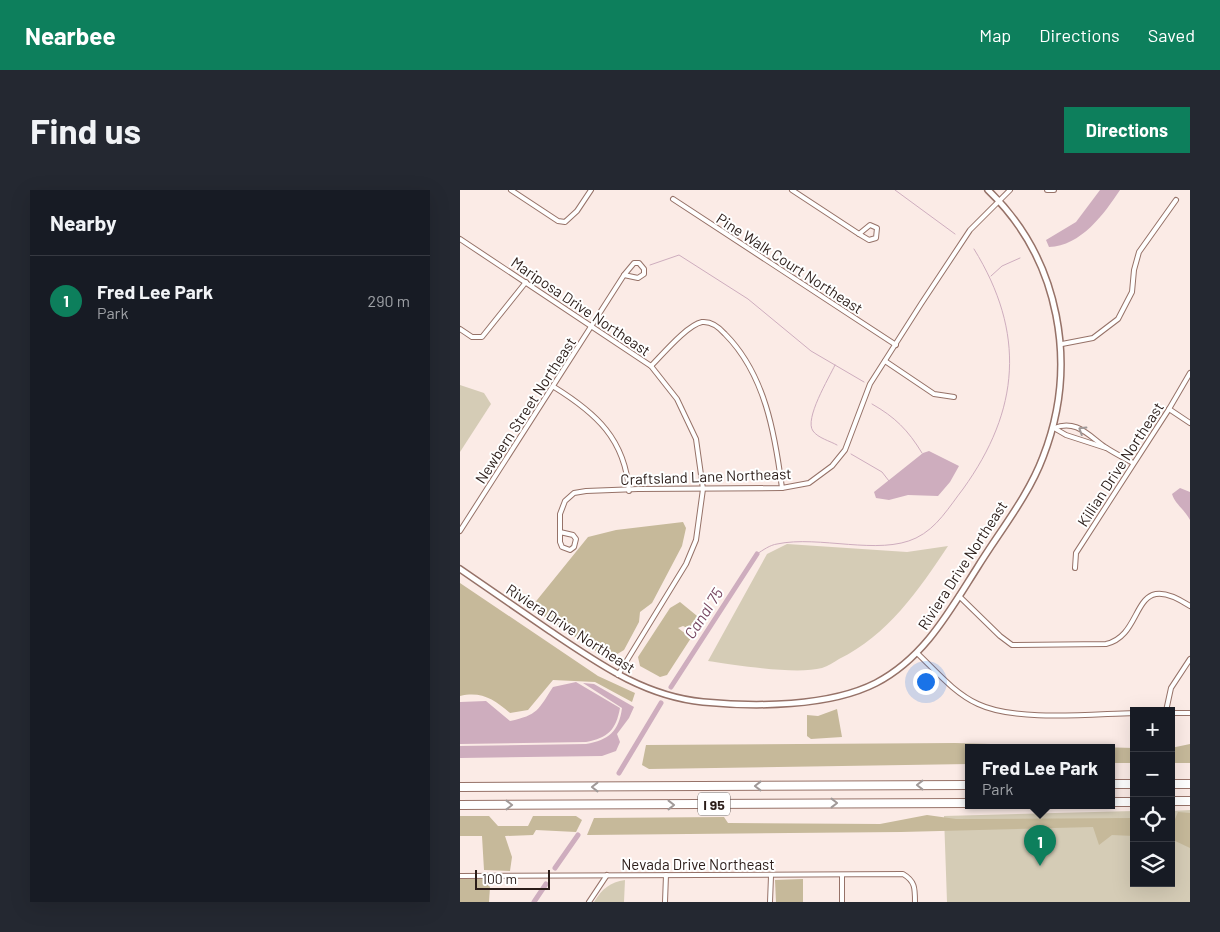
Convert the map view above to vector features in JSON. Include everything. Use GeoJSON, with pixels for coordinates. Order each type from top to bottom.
{"type":"FeatureCollection","features":[{"type":"Feature","properties":{"kind":"highway"},"geometry":{"type":"LineString","coordinates":[[1115,784],[1130,784]]}},
{"type":"Feature","properties":{"kind":"highway"},"geometry":{"type":"LineString","coordinates":[[1175,784],[1190,784]]}},
{"type":"Feature","properties":{"kind":"highway","name":"I 95"},"geometry":{"type":"LineString","coordinates":[[460,787],[965,785]]}},
{"type":"Feature","properties":{"kind":"highway"},"geometry":{"type":"LineString","coordinates":[[1175,801],[1190,801]]}},
{"type":"Feature","properties":{"kind":"highway"},"geometry":{"type":"LineString","coordinates":[[1115,802],[1130,802]]}},
{"type":"Feature","properties":{"kind":"highway","name":"I 95"},"geometry":{"type":"LineString","coordinates":[[460,805],[965,803]]}},
{"type":"Feature","properties":{"kind":"street"},"geometry":{"type":"LineString","coordinates":[[511,190],[558,221],[565,222],[577,211],[590,190]]}},
{"type":"Feature","properties":{"kind":"street"},"geometry":{"type":"LineString","coordinates":[[792,190],[859,234],[872,240],[876,238],[878,231],[873,225],[868,225],[859,234]]}},
{"type":"Feature","properties":{"kind":"street","name":"Riviera Drive Northeast"},"geometry":{"type":"LineString","coordinates":[[460,570],[618,675],[657,692],[702,702],[809,702],[845,696],[876,683],[903,666],[942,625],[1028,489],[1042,460],[1054,428],[1059,402],[1062,344],[1046,277],[1022,230],[988,190]]}},
{"type":"Feature","properties":{"kind":"street","name":"Craftsland Lane Northeast"},"geometry":{"type":"LineString","coordinates":[[560,532],[560,514],[564,501],[574,493],[586,491],[782,488],[809,483],[832,466],[845,450],[862,402],[885,361],[970,230],[1010,190]]}},
{"type":"Feature","properties":{"kind":"street"},"geometry":{"type":"LineString","coordinates":[[1047,190],[1054,190]]}},
{"type":"Feature","properties":{"kind":"street","name":"Pine Walk Court Northeast"},"geometry":{"type":"LineString","coordinates":[[673,199],[896,345]]}},
{"type":"Feature","properties":{"kind":"street"},"geometry":{"type":"LineString","coordinates":[[1062,344],[1092,338],[1118,319],[1132,292],[1134,270],[1139,252],[1176,200]]}},
{"type":"Feature","properties":{"kind":"street","name":"Mariposa Drive Northeast"},"geometry":{"type":"LineString","coordinates":[[460,239],[651,366],[677,399],[696,439],[704,489],[699,530],[686,564],[618,675]]}},
{"type":"Feature","properties":{"kind":"street"},"geometry":{"type":"LineString","coordinates":[[634,263],[644,266],[644,274],[641,278],[624,275],[634,263]]}},
{"type":"Feature","properties":{"kind":"street","name":"Newbern Street Northeast"},"geometry":{"type":"LineString","coordinates":[[460,531],[624,275]]}},
{"type":"Feature","properties":{"kind":"street"},"geometry":{"type":"LineString","coordinates":[[460,329],[472,337],[482,337],[526,282]]}},
{"type":"Feature","properties":{"kind":"street"},"geometry":{"type":"LineString","coordinates":[[651,366],[690,328],[700,322],[709,322],[719,328],[735,344],[750,366],[768,411],[777,451],[782,488]]}},
{"type":"Feature","properties":{"kind":"street"},"geometry":{"type":"LineString","coordinates":[[885,361],[934,394],[954,397]]}},
{"type":"Feature","properties":{"kind":"street","name":"Killian Drive Northeast"},"geometry":{"type":"LineString","coordinates":[[1075,568],[1076,554],[1169,409],[1190,372]]}},
{"type":"Feature","properties":{"kind":"street"},"geometry":{"type":"LineString","coordinates":[[554,386],[581,404],[609,432],[624,458],[629,491]]}},
{"type":"Feature","properties":{"kind":"street"},"geometry":{"type":"LineString","coordinates":[[1169,409],[1190,423]]}},
{"type":"Feature","properties":{"kind":"street"},"geometry":{"type":"LineString","coordinates":[[1054,428],[1064,424],[1076,425],[1106,448],[1133,463]]}},
{"type":"Feature","properties":{"kind":"street"},"geometry":{"type":"LineString","coordinates":[[1054,428],[1066,435],[1106,448]]}},
{"type":"Feature","properties":{"kind":"street"},"geometry":{"type":"LineString","coordinates":[[560,532],[570,533],[575,537],[576,542],[572,548],[562,547],[560,532]]}},
{"type":"Feature","properties":{"kind":"street"},"geometry":{"type":"LineString","coordinates":[[959,596],[1000,636],[1012,645],[1106,644],[1115,642],[1123,635],[1144,602],[1152,595],[1160,592],[1169,593],[1190,606]]}},
{"type":"Feature","properties":{"kind":"street"},"geometry":{"type":"LineString","coordinates":[[917,653],[966,698],[999,711],[1068,714],[1130,713]]}},
{"type":"Feature","properties":{"kind":"street"},"geometry":{"type":"LineString","coordinates":[[1167,707],[1171,688],[1190,659]]}},
{"type":"Feature","properties":{"kind":"street"},"geometry":{"type":"LineString","coordinates":[[1175,713],[1190,713]]}},
{"type":"Feature","properties":{"kind":"street","name":"Nevada Drive Northeast"},"geometry":{"type":"LineString","coordinates":[[460,876],[903,874],[911,879],[915,886],[915,902]]}},
{"type":"Feature","properties":{"kind":"street"},"geometry":{"type":"LineString","coordinates":[[589,902],[607,875]]}},
{"type":"Feature","properties":{"kind":"street"},"geometry":{"type":"LineString","coordinates":[[665,902],[666,875]]}},
{"type":"Feature","properties":{"kind":"street"},"geometry":{"type":"LineString","coordinates":[[842,875],[842,902]]}},
{"type":"Feature","properties":{"kind":"street"},"geometry":{"type":"LineString","coordinates":[[770,902],[771,876]]}},
{"type":"Feature","properties":{"kind":"shaded area"},"geometry":{"type":"Polygon","coordinates":[[[1100,190],[1120,190],[1107,209],[1081,235],[1061,245],[1049,247],[1046,240],[1076,222],[1100,190]]]}},
{"type":"Feature","properties":{"kind":"shaded area"},"geometry":{"type":"Polygon","coordinates":[[[460,385],[484,393],[491,404],[460,452],[460,385]]]}},
{"type":"Feature","properties":{"kind":"shaded area"},"geometry":{"type":"Polygon","coordinates":[[[929,451],[959,466],[950,482],[938,496],[908,495],[889,500],[876,498],[874,492],[923,453],[929,451]]]}},
{"type":"Feature","properties":{"kind":"shaded area"},"geometry":{"type":"Polygon","coordinates":[[[1180,488],[1190,492],[1190,520],[1175,501],[1172,494],[1180,488]]]}},
{"type":"Feature","properties":{"kind":"shaded area"},"geometry":{"type":"Polygon","coordinates":[[[683,522],[686,528],[682,546],[652,603],[640,612],[639,622],[624,650],[614,656],[602,655],[536,611],[533,605],[588,537],[616,530],[683,522]]]}},
{"type":"Feature","properties":{"kind":"shaded area"},"geometry":{"type":"Polygon","coordinates":[[[787,544],[907,552],[948,546],[913,595],[887,625],[856,649],[822,668],[782,670],[708,661],[767,554],[787,544]]]}},
{"type":"Feature","properties":{"kind":"shaded area"},"geometry":{"type":"Polygon","coordinates":[[[460,583],[598,676],[635,693],[632,702],[595,682],[553,680],[528,710],[510,713],[487,697],[481,695],[460,696],[460,583]]]}},
{"type":"Feature","properties":{"kind":"shaded area"},"geometry":{"type":"Polygon","coordinates":[[[680,602],[702,620],[694,631],[683,626],[678,628],[691,638],[667,675],[660,677],[640,666],[638,657],[670,608],[680,602]]]}},
{"type":"Feature","properties":{"kind":"shaded area"},"geometry":{"type":"Polygon","coordinates":[[[576,682],[620,708],[616,722],[610,732],[600,738],[586,742],[460,744],[460,702],[486,701],[510,721],[532,714],[553,687],[576,682]]]}},
{"type":"Feature","properties":{"kind":"shaded area"},"geometry":{"type":"Polygon","coordinates":[[[583,683],[594,684],[634,707],[629,718],[617,734],[620,742],[616,751],[602,756],[460,758],[460,746],[586,744],[607,737],[618,723],[622,708],[583,683]]]}},
{"type":"Feature","properties":{"kind":"shaded area"},"geometry":{"type":"Polygon","coordinates":[[[837,709],[842,737],[811,739],[807,736],[807,715],[818,716],[837,709]]]}},
{"type":"Feature","properties":{"kind":"shaded area"},"geometry":{"type":"Polygon","coordinates":[[[955,743],[991,744],[965,744],[965,764],[649,769],[642,765],[646,745],[955,743]]]}},
{"type":"Feature","properties":{"kind":"shaded area"},"geometry":{"type":"Polygon","coordinates":[[[1190,744],[1190,763],[1175,763],[1175,747],[1190,744]]]}},
{"type":"Feature","properties":{"kind":"shaded area"},"geometry":{"type":"Polygon","coordinates":[[[1115,747],[1130,748],[1130,763],[1115,763],[1115,747]]]}},
{"type":"Feature","properties":{"kind":"shaded area"},"geometry":{"type":"Polygon","coordinates":[[[1190,810],[1190,902],[947,902],[944,816],[1130,811],[1130,887],[1175,887],[1175,811],[1190,810]]]}},
{"type":"Feature","properties":{"kind":"shaded area"},"geometry":{"type":"Polygon","coordinates":[[[1178,812],[1190,813],[1190,848],[1175,841],[1175,819],[1178,812]]]}},
{"type":"Feature","properties":{"kind":"shaded area"},"geometry":{"type":"Polygon","coordinates":[[[927,815],[956,819],[1130,818],[1130,836],[1112,835],[1099,845],[1093,827],[901,832],[587,835],[594,818],[724,817],[728,823],[880,824],[927,815]]]}},
{"type":"Feature","properties":{"kind":"shaded area"},"geometry":{"type":"Polygon","coordinates":[[[460,816],[489,816],[498,826],[528,826],[533,816],[576,816],[582,820],[576,832],[536,830],[533,835],[505,836],[512,857],[510,871],[484,870],[482,836],[460,836],[460,816]]]}},
{"type":"Feature","properties":{"kind":"shaded area"},"geometry":{"type":"Polygon","coordinates":[[[460,879],[483,879],[490,887],[489,902],[460,902],[460,879]]]}},
{"type":"Feature","properties":{"kind":"shaded area"},"geometry":{"type":"Polygon","coordinates":[[[803,879],[803,902],[776,902],[775,880],[803,879]]]}},
{"type":"Feature","properties":{"kind":"shaded area"},"geometry":{"type":"Polygon","coordinates":[[[625,880],[624,902],[594,902],[607,887],[615,882],[625,880]]]}},
{"type":"Feature","properties":{"kind":"waterway"},"geometry":{"type":"LineString","coordinates":[[895,190],[955,234]]}},
{"type":"Feature","properties":{"kind":"waterway"},"geometry":{"type":"LineString","coordinates":[[757,554],[774,545],[794,542],[867,545],[901,543],[916,538],[930,529],[963,489],[982,459],[996,430],[1005,400],[1009,371],[1008,341],[1002,311],[991,280],[974,249]]}},
{"type":"Feature","properties":{"kind":"waterway"},"geometry":{"type":"LineString","coordinates":[[650,265],[679,255],[748,299],[811,351],[864,382]]}},
{"type":"Feature","properties":{"kind":"waterway"},"geometry":{"type":"LineString","coordinates":[[991,276],[1002,266],[1020,258]]}},
{"type":"Feature","properties":{"kind":"waterway"},"geometry":{"type":"LineString","coordinates":[[835,365],[814,408],[811,425],[813,431],[818,436],[837,445]]}},
{"type":"Feature","properties":{"kind":"waterway"},"geometry":{"type":"LineString","coordinates":[[872,404],[888,414],[900,425],[912,437],[922,453]]}},
{"type":"Feature","properties":{"kind":"waterway"},"geometry":{"type":"LineString","coordinates":[[851,454],[882,472],[889,481]]}},
{"type":"Feature","properties":{"kind":"waterway","name":"Canal 75"},"geometry":{"type":"LineString","coordinates":[[671,687],[757,554]]}},
{"type":"Feature","properties":{"kind":"waterway","name":"Canal 75"},"geometry":{"type":"LineString","coordinates":[[619,773],[661,703]]}},
{"type":"Feature","properties":{"kind":"waterway","name":"Canal 75"},"geometry":{"type":"LineString","coordinates":[[555,868],[578,835]]}},
{"type":"Feature","properties":{"kind":"waterway","name":"Canal 75"},"geometry":{"type":"LineString","coordinates":[[534,902],[546,884]]}},
{"type":"Feature","properties":{"kind":"place","name":"Fred Lee Park"},"geometry":{"type":"Point","coordinates":[1040,866]}}]}
